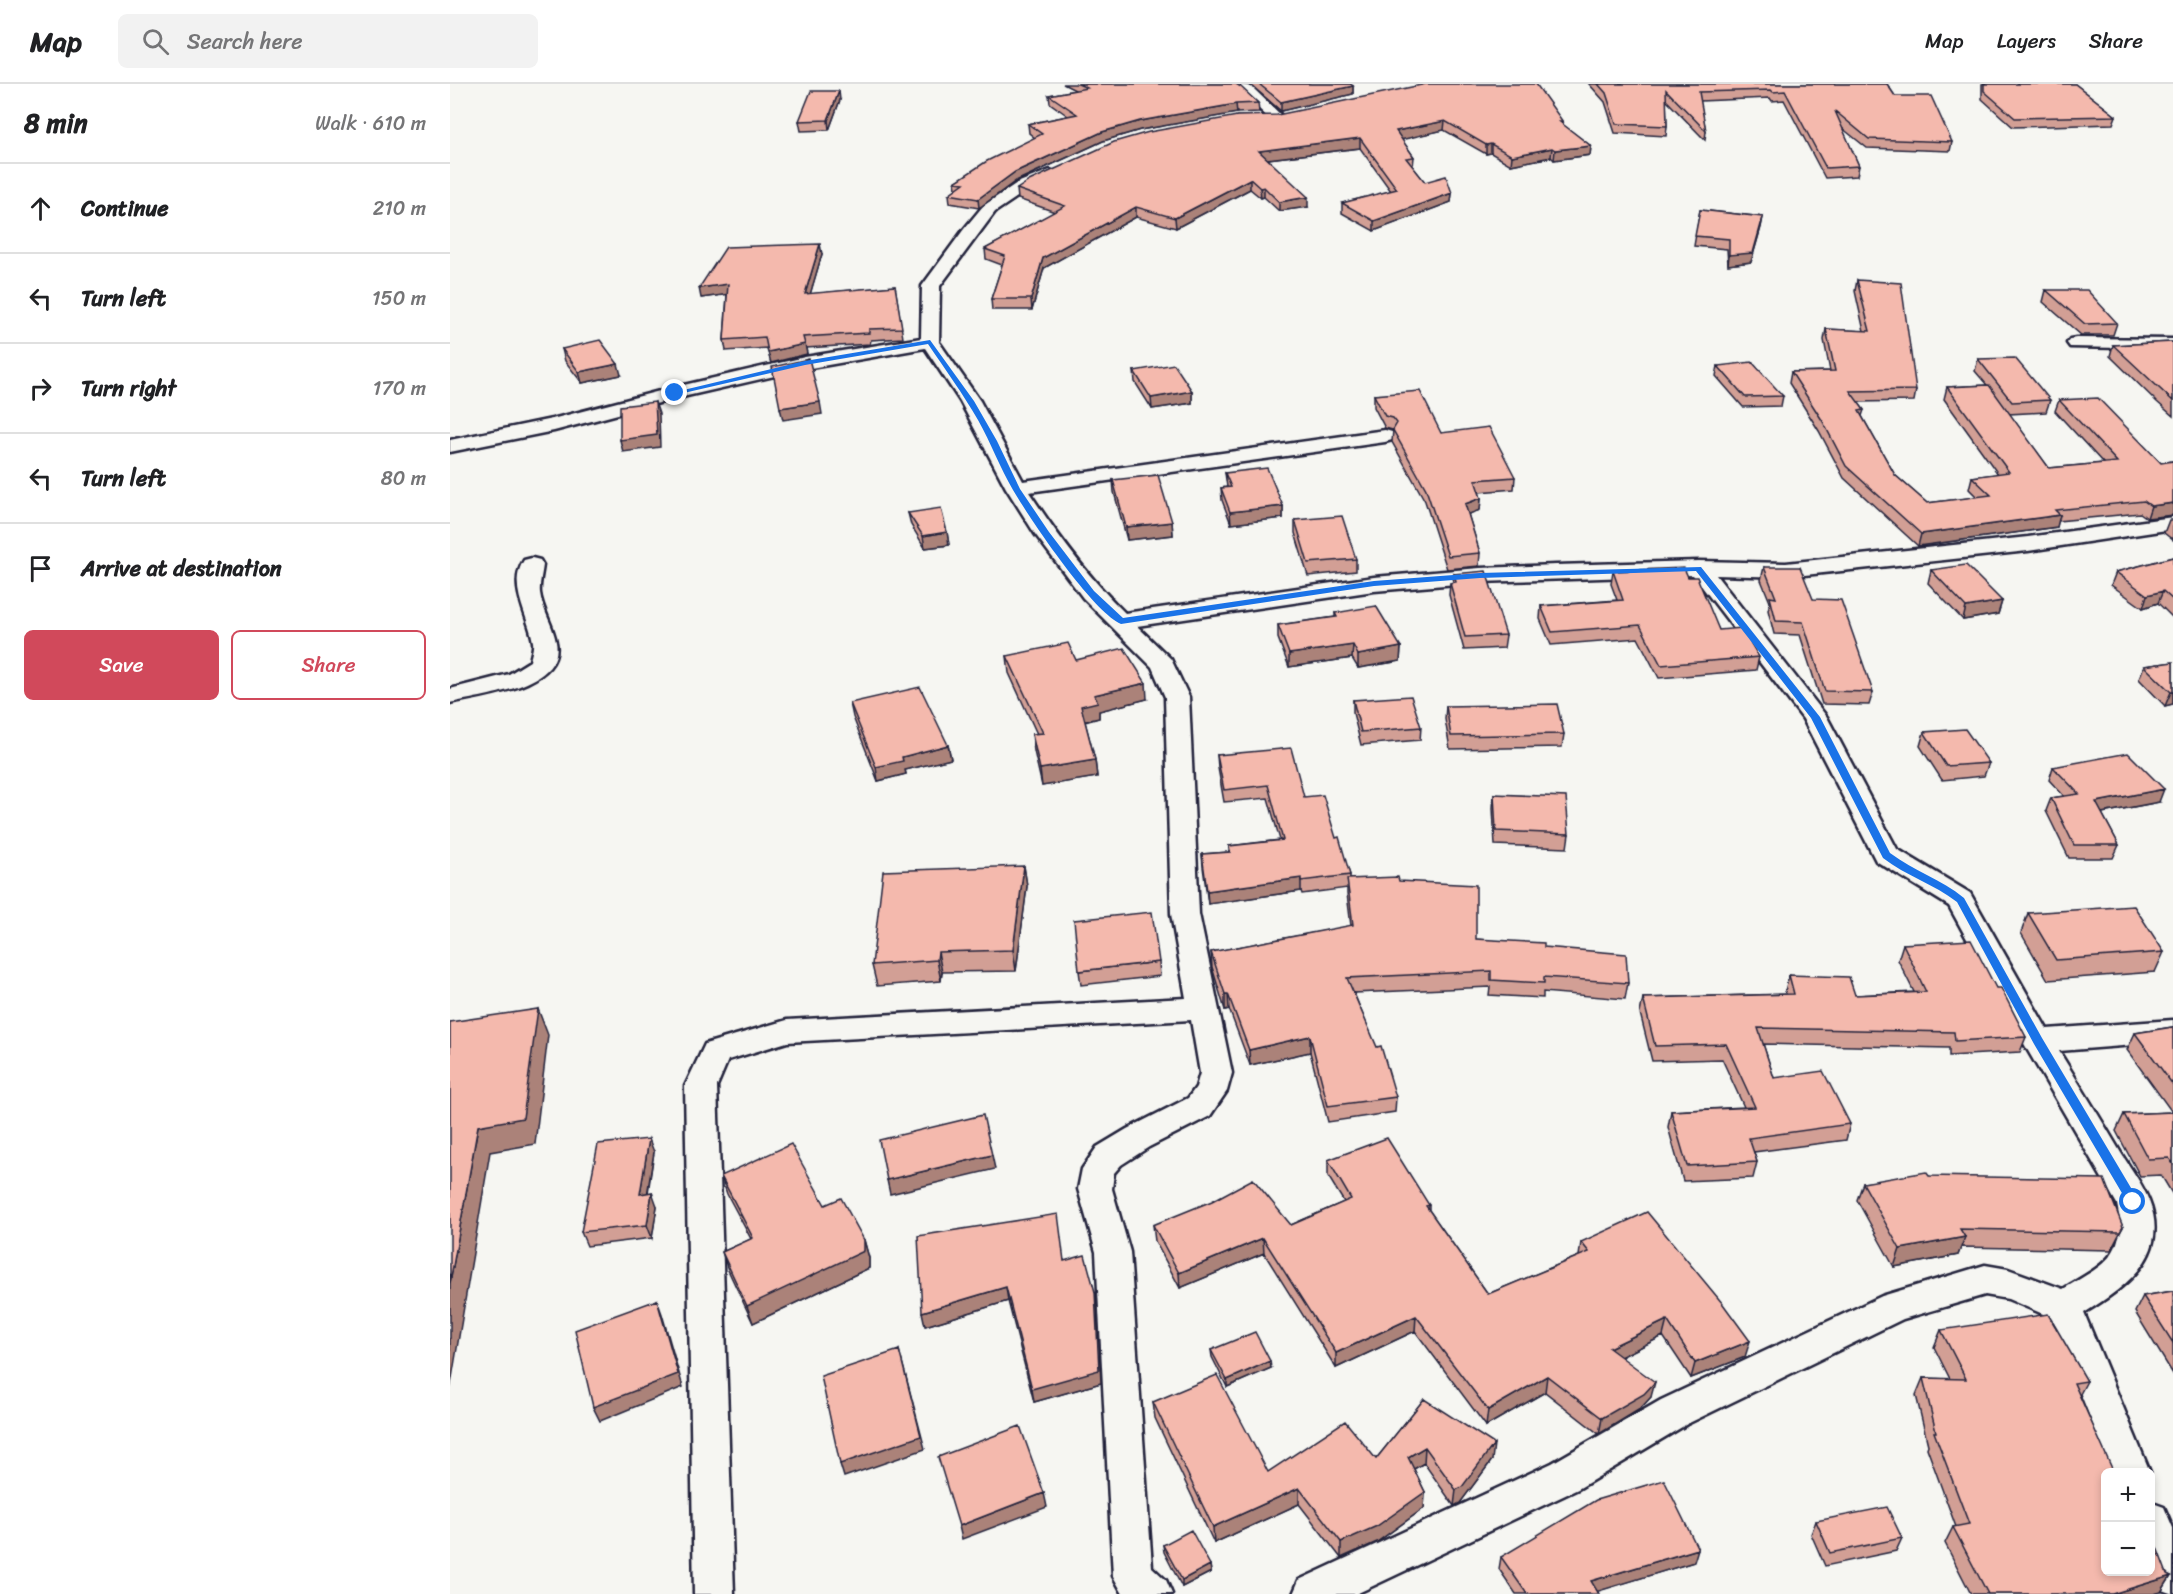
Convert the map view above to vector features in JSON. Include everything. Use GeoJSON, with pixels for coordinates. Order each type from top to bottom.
{"type":"FeatureCollection","features":[{"type":"Feature","properties":{"kind":"street"},"geometry":{"type":"LineString","coordinates":[[1233,84],[1287,115],[1247,119]]}},
{"type":"Feature","properties":{"kind":"street"},"geometry":{"type":"LineString","coordinates":[[1070,165],[1023,186],[1004,198],[989,209],[970,232],[931,286],[930,342],[970,401],[993,441],[1016,489],[1046,534],[1091,593],[1163,664],[1177,697],[1185,914],[1216,1073],[1212,1091],[1199,1107],[1138,1138],[1109,1156],[1098,1169],[1095,1189],[1113,1252],[1133,1576],[1152,1594]]}},
{"type":"Feature","properties":{"kind":"street"},"geometry":{"type":"LineString","coordinates":[[450,446],[554,425],[675,393],[805,363],[930,342]]}},
{"type":"Feature","properties":{"kind":"street"},"geometry":{"type":"LineString","coordinates":[[2076,343],[2173,344]]}},
{"type":"Feature","properties":{"kind":"street"},"geometry":{"type":"LineString","coordinates":[[1016,489],[1385,435]]}},
{"type":"Feature","properties":{"kind":"street"},"geometry":{"type":"LineString","coordinates":[[1121,621],[1374,584],[1480,575],[1699,568],[1786,570],[2028,544],[2173,523]]}},
{"type":"Feature","properties":{"kind":"street"},"geometry":{"type":"LineString","coordinates":[[450,696],[518,679],[541,664],[545,644],[529,593],[532,565]]}},
{"type":"Feature","properties":{"kind":"street"},"geometry":{"type":"LineString","coordinates":[[1699,568],[1815,717],[1886,855],[1905,869],[1945,888],[1960,900],[2038,1041],[2133,1202],[2139,1220],[2133,1255],[2115,1274],[2064,1307]]}},
{"type":"Feature","properties":{"kind":"street"},"geometry":{"type":"LineString","coordinates":[[714,1594],[700,1086],[716,1052],[787,1030],[1204,1008]]}},
{"type":"Feature","properties":{"kind":"street"},"geometry":{"type":"LineString","coordinates":[[2038,1041],[2173,1031]]}},
{"type":"Feature","properties":{"kind":"street"},"geometry":{"type":"LineString","coordinates":[[1313,1594],[1565,1476],[1674,1412],[1894,1306],[1984,1281],[2008,1284],[2045,1297],[2064,1307],[2129,1468]]}},
{"type":"Feature","properties":{"kind":"street"},"geometry":{"type":"LineString","coordinates":[[2152,1522],[2173,1575]]}},
{"type":"Feature","properties":{"kind":"building"},"geometry":{"type":"Polygon","coordinates":[[[1078,84],[1236,84],[1258,103],[1236,104],[1140,121],[1102,132],[1015,172],[978,199],[949,194],[964,183],[955,182],[987,161],[1042,134],[1028,124],[1077,114],[1049,95],[1087,88],[1078,84]]]}},
{"type":"Feature","properties":{"kind":"building"},"geometry":{"type":"Polygon","coordinates":[[[1259,84],[1350,84],[1353,86],[1281,102],[1259,84]]]}},
{"type":"Feature","properties":{"kind":"building"},"geometry":{"type":"Polygon","coordinates":[[[1426,84],[1536,84],[1563,122],[1560,122],[1591,146],[1555,150],[1552,148],[1512,156],[1491,144],[1486,145],[1445,121],[1396,131],[1414,157],[1406,158],[1425,182],[1446,176],[1452,193],[1374,221],[1342,203],[1397,189],[1360,138],[1259,151],[1308,197],[1279,202],[1264,187],[1260,188],[1250,179],[1175,218],[1136,207],[1043,258],[1031,299],[991,299],[1005,256],[985,249],[1065,206],[1017,189],[1029,181],[1114,142],[1149,132],[1237,116],[1277,115],[1426,84]]]}},
{"type":"Feature","properties":{"kind":"building"},"geometry":{"type":"Polygon","coordinates":[[[1598,84],[1887,84],[1895,96],[1931,96],[1952,142],[1869,139],[1835,111],[1859,166],[1826,168],[1785,91],[1699,92],[1706,131],[1666,90],[1667,126],[1616,124],[1606,93],[1598,84]]]}},
{"type":"Feature","properties":{"kind":"building"},"geometry":{"type":"Polygon","coordinates":[[[1984,84],[2075,84],[2116,116],[2015,118],[1984,91],[1984,84]]]}},
{"type":"Feature","properties":{"kind":"building"},"geometry":{"type":"Polygon","coordinates":[[[811,91],[839,91],[828,120],[799,121],[811,91]]]}},
{"type":"Feature","properties":{"kind":"building"},"geometry":{"type":"Polygon","coordinates":[[[1700,210],[1763,217],[1753,253],[1729,255],[1729,239],[1695,236],[1700,210]]]}},
{"type":"Feature","properties":{"kind":"building"},"geometry":{"type":"Polygon","coordinates":[[[820,244],[805,294],[895,286],[902,328],[869,329],[869,333],[803,337],[805,344],[768,352],[765,337],[724,340],[728,284],[699,288],[726,247],[820,244]]]}},
{"type":"Feature","properties":{"kind":"building"},"geometry":{"type":"Polygon","coordinates":[[[1857,280],[1901,283],[1916,390],[1850,391],[1864,410],[1859,411],[1895,475],[1927,503],[1991,495],[1972,477],[2009,472],[1947,387],[1989,385],[2049,468],[2117,462],[2059,400],[2098,398],[2161,463],[2173,461],[2173,503],[2151,506],[2144,501],[2055,510],[2060,515],[1921,534],[1846,466],[1822,420],[1791,372],[1835,371],[1826,329],[1870,331],[1857,280]]]}},
{"type":"Feature","properties":{"kind":"building"},"geometry":{"type":"Polygon","coordinates":[[[2046,290],[2087,290],[2117,323],[2085,324],[2046,290]]]}},
{"type":"Feature","properties":{"kind":"building"},"geometry":{"type":"Polygon","coordinates":[[[600,340],[618,364],[579,372],[562,349],[600,340]]]}},
{"type":"Feature","properties":{"kind":"building"},"geometry":{"type":"Polygon","coordinates":[[[2173,342],[2173,401],[2113,345],[2173,342]]]}},
{"type":"Feature","properties":{"kind":"building"},"geometry":{"type":"Polygon","coordinates":[[[2015,358],[2050,400],[2012,402],[1978,359],[2015,358]]]}},
{"type":"Feature","properties":{"kind":"building"},"geometry":{"type":"Polygon","coordinates":[[[809,359],[820,402],[780,408],[772,367],[809,359]]]}},
{"type":"Feature","properties":{"kind":"building"},"geometry":{"type":"Polygon","coordinates":[[[1752,362],[1783,396],[1745,397],[1718,366],[1752,362]]]}},
{"type":"Feature","properties":{"kind":"building"},"geometry":{"type":"Polygon","coordinates":[[[1174,364],[1192,391],[1151,398],[1134,371],[1174,364]]]}},
{"type":"Feature","properties":{"kind":"building"},"geometry":{"type":"Polygon","coordinates":[[[1420,391],[1441,433],[1489,427],[1515,477],[1475,480],[1481,498],[1465,504],[1480,553],[1448,556],[1426,489],[1393,430],[1397,423],[1393,418],[1385,416],[1374,395],[1420,391]]]}},
{"type":"Feature","properties":{"kind":"building"},"geometry":{"type":"Polygon","coordinates":[[[655,402],[657,435],[620,440],[620,406],[655,402]]]}},
{"type":"Feature","properties":{"kind":"building"},"geometry":{"type":"Polygon","coordinates":[[[1267,468],[1283,506],[1230,512],[1221,488],[1231,487],[1225,473],[1267,468]]]}},
{"type":"Feature","properties":{"kind":"building"},"geometry":{"type":"Polygon","coordinates":[[[1158,475],[1172,522],[1126,527],[1113,480],[1158,475]]]}},
{"type":"Feature","properties":{"kind":"building"},"geometry":{"type":"Polygon","coordinates":[[[941,508],[947,532],[923,536],[908,513],[941,508]]]}},
{"type":"Feature","properties":{"kind":"building"},"geometry":{"type":"Polygon","coordinates":[[[1342,516],[1356,559],[1308,563],[1295,520],[1342,516]]]}},
{"type":"Feature","properties":{"kind":"building"},"geometry":{"type":"Polygon","coordinates":[[[2173,557],[2173,600],[2163,591],[2147,595],[2116,572],[2173,557]]]}},
{"type":"Feature","properties":{"kind":"building"},"geometry":{"type":"Polygon","coordinates":[[[1966,565],[2002,601],[1966,607],[1931,570],[1966,565]]]}},
{"type":"Feature","properties":{"kind":"building"},"geometry":{"type":"Polygon","coordinates":[[[1764,567],[1800,567],[1813,599],[1841,600],[1873,692],[1825,691],[1803,622],[1776,621],[1770,597],[1776,598],[1764,567]]]}},
{"type":"Feature","properties":{"kind":"building"},"geometry":{"type":"Polygon","coordinates":[[[1684,568],[1688,577],[1697,577],[1719,630],[1742,628],[1759,657],[1661,665],[1640,625],[1552,632],[1541,606],[1623,600],[1613,571],[1684,568]]]}},
{"type":"Feature","properties":{"kind":"building"},"geometry":{"type":"Polygon","coordinates":[[[1486,571],[1506,635],[1465,637],[1450,583],[1456,582],[1454,574],[1486,571]]]}},
{"type":"Feature","properties":{"kind":"building"},"geometry":{"type":"Polygon","coordinates":[[[1376,606],[1401,647],[1358,655],[1353,645],[1289,654],[1278,625],[1337,617],[1335,613],[1376,606]]]}},
{"type":"Feature","properties":{"kind":"building"},"geometry":{"type":"Polygon","coordinates":[[[1068,643],[1076,660],[1124,648],[1146,683],[1094,695],[1098,702],[1081,706],[1095,760],[1040,769],[1032,734],[1043,733],[1007,656],[1068,643]]]}},
{"type":"Feature","properties":{"kind":"building"},"geometry":{"type":"Polygon","coordinates":[[[2173,662],[2173,692],[2171,692],[2144,666],[2173,662]]]}},
{"type":"Feature","properties":{"kind":"building"},"geometry":{"type":"Polygon","coordinates":[[[920,687],[948,745],[902,757],[903,761],[876,767],[850,703],[920,687]]]}},
{"type":"Feature","properties":{"kind":"building"},"geometry":{"type":"Polygon","coordinates":[[[1411,696],[1421,727],[1361,732],[1353,700],[1411,696]]]}},
{"type":"Feature","properties":{"kind":"building"},"geometry":{"type":"Polygon","coordinates":[[[1557,704],[1564,734],[1451,736],[1446,706],[1557,704]]]}},
{"type":"Feature","properties":{"kind":"building"},"geometry":{"type":"Polygon","coordinates":[[[1965,729],[1989,763],[1946,766],[1924,732],[1965,729]]]}},
{"type":"Feature","properties":{"kind":"building"},"geometry":{"type":"Polygon","coordinates":[[[1291,748],[1304,797],[1323,795],[1350,875],[1301,881],[1301,878],[1207,891],[1202,854],[1230,852],[1229,846],[1283,840],[1268,785],[1224,790],[1217,755],[1291,748]]]}},
{"type":"Feature","properties":{"kind":"building"},"geometry":{"type":"Polygon","coordinates":[[[2128,753],[2164,789],[2096,802],[2119,845],[2074,845],[2051,798],[2079,794],[2053,767],[2128,753]]]}},
{"type":"Feature","properties":{"kind":"building"},"geometry":{"type":"Polygon","coordinates":[[[1494,794],[1566,797],[1569,834],[1496,831],[1494,794]]]}},
{"type":"Feature","properties":{"kind":"building"},"geometry":{"type":"Polygon","coordinates":[[[1024,866],[1013,950],[938,952],[937,960],[872,965],[883,871],[1024,866]]]}},
{"type":"Feature","properties":{"kind":"building"},"geometry":{"type":"Polygon","coordinates":[[[1398,877],[1399,881],[1476,885],[1476,939],[1544,943],[1544,947],[1626,954],[1628,983],[1544,977],[1544,983],[1491,980],[1491,971],[1347,978],[1377,1047],[1381,1046],[1396,1097],[1328,1106],[1310,1036],[1249,1050],[1228,994],[1225,994],[1211,952],[1353,925],[1347,879],[1398,877]]]}},
{"type":"Feature","properties":{"kind":"building"},"geometry":{"type":"Polygon","coordinates":[[[2134,906],[2164,952],[2056,960],[2028,913],[2134,906]]]}},
{"type":"Feature","properties":{"kind":"building"},"geometry":{"type":"Polygon","coordinates":[[[1152,912],[1159,962],[1079,971],[1074,920],[1152,912]]]}},
{"type":"Feature","properties":{"kind":"building"},"geometry":{"type":"Polygon","coordinates":[[[1971,940],[1996,988],[2001,988],[2026,1037],[1955,1041],[1954,1032],[1758,1028],[1774,1078],[1823,1071],[1850,1124],[1749,1138],[1757,1162],[1687,1166],[1671,1111],[1755,1107],[1726,1044],[1655,1046],[1643,998],[1794,994],[1789,975],[1849,977],[1855,995],[1926,992],[1903,944],[1971,940]]]}},
{"type":"Feature","properties":{"kind":"building"},"geometry":{"type":"Polygon","coordinates":[[[538,1009],[523,1118],[478,1126],[450,1283],[450,1022],[538,1009]]]}},
{"type":"Feature","properties":{"kind":"building"},"geometry":{"type":"Polygon","coordinates":[[[2173,1027],[2173,1085],[2135,1033],[2173,1027]]]}},
{"type":"Feature","properties":{"kind":"building"},"geometry":{"type":"Polygon","coordinates":[[[2173,1112],[2173,1164],[2169,1158],[2148,1159],[2124,1114],[2173,1112]]]}},
{"type":"Feature","properties":{"kind":"building"},"geometry":{"type":"Polygon","coordinates":[[[983,1115],[992,1155],[887,1180],[879,1140],[983,1115]]]}},
{"type":"Feature","properties":{"kind":"building"},"geometry":{"type":"Polygon","coordinates":[[[1387,1138],[1429,1205],[1426,1206],[1488,1294],[1589,1252],[1581,1242],[1647,1212],[1723,1304],[1750,1341],[1695,1363],[1667,1320],[1609,1348],[1655,1382],[1644,1394],[1602,1418],[1547,1376],[1488,1410],[1416,1316],[1336,1353],[1263,1238],[1179,1273],[1153,1225],[1212,1201],[1253,1179],[1291,1225],[1351,1199],[1328,1160],[1387,1138]]]}},
{"type":"Feature","properties":{"kind":"building"},"geometry":{"type":"Polygon","coordinates":[[[649,1139],[640,1194],[652,1192],[647,1225],[581,1232],[598,1144],[649,1139]]]}},
{"type":"Feature","properties":{"kind":"building"},"geometry":{"type":"Polygon","coordinates":[[[791,1144],[825,1205],[841,1198],[864,1240],[864,1251],[747,1306],[722,1252],[753,1238],[721,1176],[791,1144]]]}},
{"type":"Feature","properties":{"kind":"building"},"geometry":{"type":"Polygon","coordinates":[[[1926,1172],[1929,1176],[2104,1179],[2123,1227],[2120,1232],[1960,1229],[1965,1237],[1900,1249],[1863,1183],[1926,1172]]]}},
{"type":"Feature","properties":{"kind":"building"},"geometry":{"type":"Polygon","coordinates":[[[1058,1214],[1064,1261],[1085,1255],[1095,1292],[1099,1370],[1032,1389],[1006,1287],[922,1312],[918,1236],[1058,1214]]]}},
{"type":"Feature","properties":{"kind":"building"},"geometry":{"type":"Polygon","coordinates":[[[2173,1291],[2173,1343],[2143,1296],[2173,1291]]]}},
{"type":"Feature","properties":{"kind":"building"},"geometry":{"type":"Polygon","coordinates":[[[657,1300],[678,1374],[593,1407],[575,1330],[657,1300]]]}},
{"type":"Feature","properties":{"kind":"building"},"geometry":{"type":"Polygon","coordinates":[[[2048,1314],[2087,1381],[2074,1383],[2112,1468],[2101,1468],[2101,1576],[2155,1576],[2155,1545],[2167,1574],[2171,1576],[2112,1594],[1988,1594],[1953,1527],[1969,1524],[1934,1432],[1936,1432],[1923,1378],[1966,1379],[1941,1330],[2048,1314]]]}},
{"type":"Feature","properties":{"kind":"building"},"geometry":{"type":"Polygon","coordinates":[[[1255,1332],[1270,1361],[1227,1380],[1211,1350],[1255,1332]]]}},
{"type":"Feature","properties":{"kind":"building"},"geometry":{"type":"Polygon","coordinates":[[[899,1350],[921,1436],[840,1464],[821,1376],[899,1350]]]}},
{"type":"Feature","properties":{"kind":"building"},"geometry":{"type":"Polygon","coordinates":[[[1217,1375],[1268,1472],[1345,1421],[1376,1459],[1424,1399],[1494,1444],[1462,1487],[1456,1490],[1425,1447],[1408,1457],[1425,1492],[1377,1526],[1341,1542],[1299,1488],[1213,1527],[1153,1402],[1217,1375]]]}},
{"type":"Feature","properties":{"kind":"building"},"geometry":{"type":"Polygon","coordinates":[[[1020,1426],[1044,1493],[959,1526],[938,1457],[1020,1426]]]}},
{"type":"Feature","properties":{"kind":"building"},"geometry":{"type":"Polygon","coordinates":[[[1664,1480],[1698,1549],[1591,1581],[1599,1594],[1527,1594],[1501,1557],[1596,1500],[1664,1480]]]}},
{"type":"Feature","properties":{"kind":"building"},"geometry":{"type":"Polygon","coordinates":[[[1887,1507],[1902,1538],[1830,1553],[1816,1521],[1887,1507]]]}},
{"type":"Feature","properties":{"kind":"building"},"geometry":{"type":"Polygon","coordinates":[[[1191,1530],[1210,1565],[1182,1580],[1163,1545],[1191,1530]]]}},
{"type":"Feature","properties":{"kind":"route"},"geometry":{"type":"LineString","coordinates":[[675,393],[805,363],[930,342],[945,360],[970,401],[993,441],[1016,489],[1046,534],[1091,593],[1121,621],[1374,584],[1480,575],[1699,568],[1815,717],[1886,855],[1905,869],[1945,888],[1960,900],[2038,1041],[2133,1202]]}}]}
